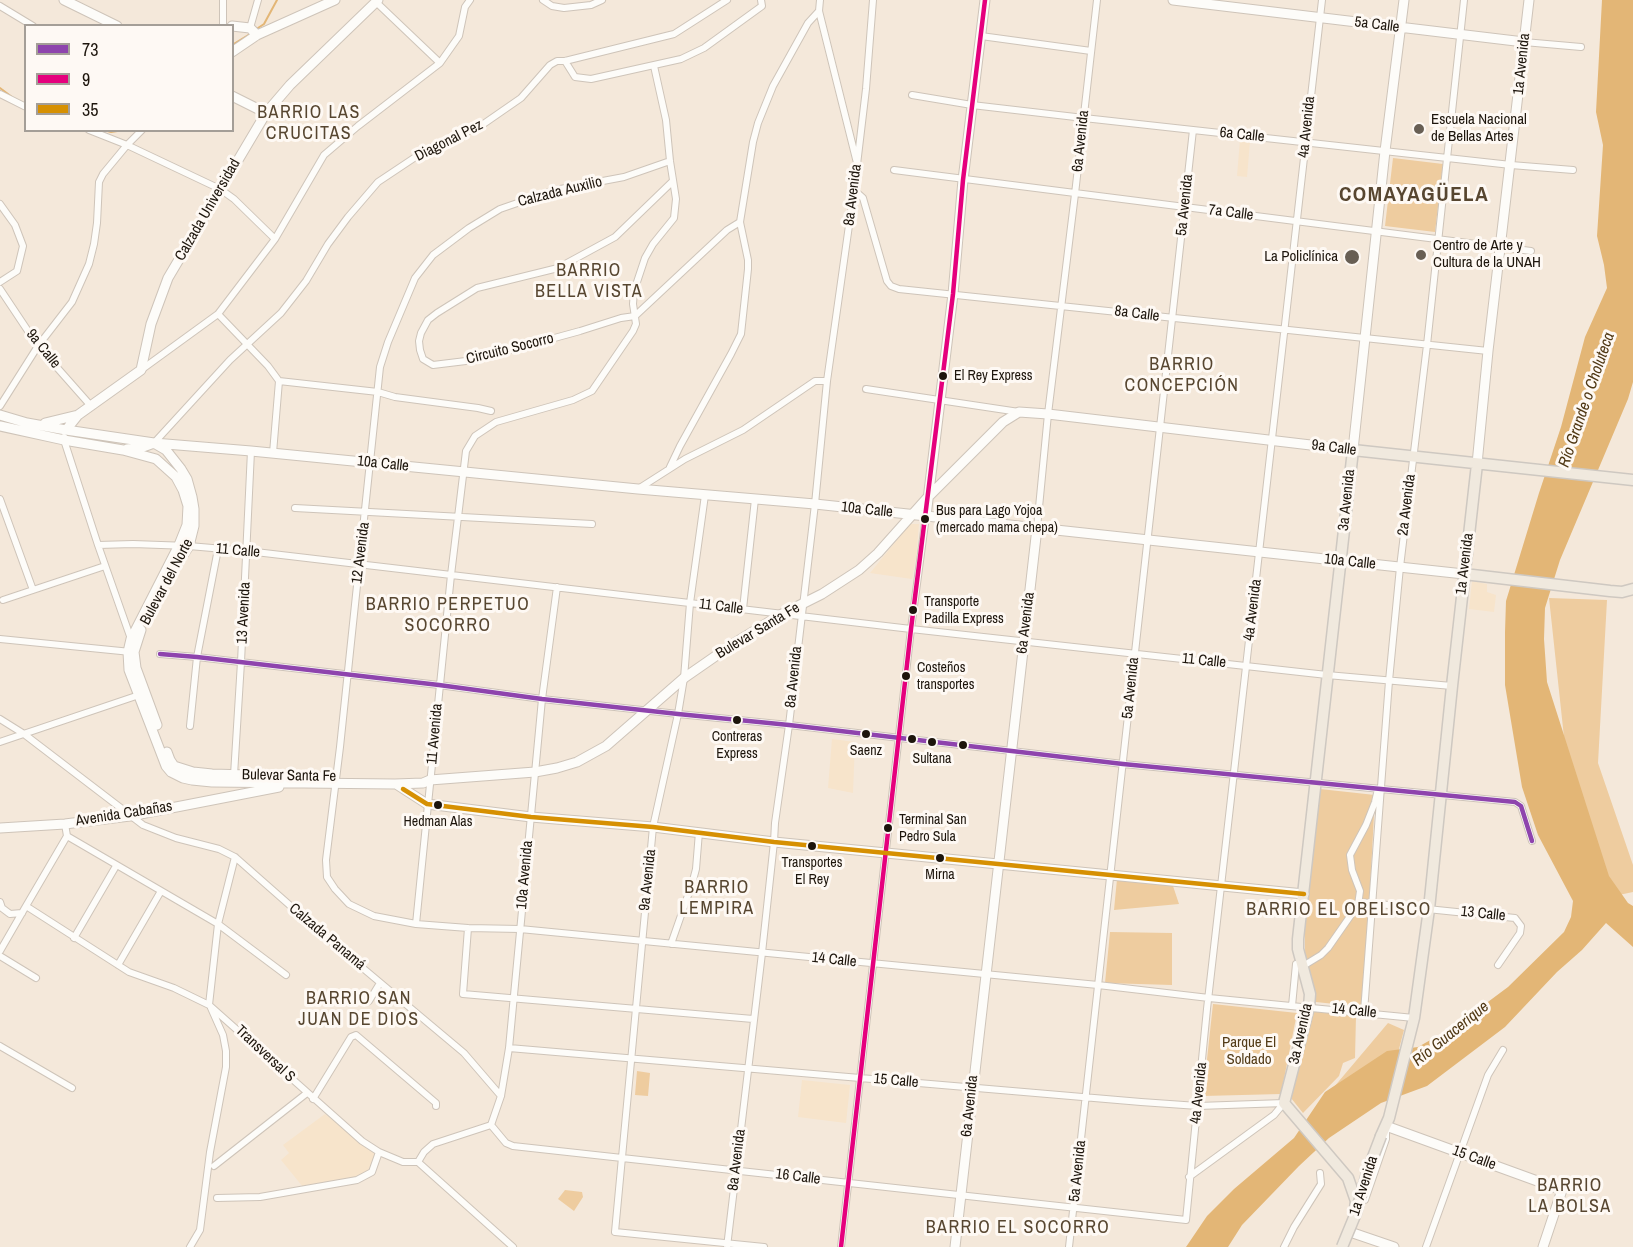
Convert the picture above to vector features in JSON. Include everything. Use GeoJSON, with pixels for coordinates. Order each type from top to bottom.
{"type":"FeatureCollection","features":[{"type":"Feature","properties":{"kind":"main road","name":"9a Calle"},"geometry":{"type":"LineString","coordinates":[[1353,450],[1633,478]]}},
{"type":"Feature","properties":{"kind":"main road","name":"3a Avenida"},"geometry":{"type":"LineString","coordinates":[[1284,1103],[1309,1007],[1310,994],[1299,966],[1298,949],[1353,450]]}},
{"type":"Feature","properties":{"kind":"main road","name":"1a Avenida"},"geometry":{"type":"LineString","coordinates":[[1339,1247],[1356,1213],[1368,1170],[1388,1122],[1414,1022],[1429,909],[1477,464]]}},
{"type":"Feature","properties":{"kind":"main road","name":"10a Calle"},"geometry":{"type":"LineString","coordinates":[[1464,574],[1610,591],[1622,592],[1633,589]]}},
{"type":"Feature","properties":{"kind":"main road"},"geometry":{"type":"LineString","coordinates":[[1284,1103],[1344,1172],[1356,1201],[1350,1225],[1353,1233]]}},
{"type":"Feature","properties":{"kind":"main road"},"geometry":{"type":"LineString","coordinates":[[1339,1247],[1353,1202],[1353,1190]]}},
{"type":"Feature","properties":{"kind":"street"},"geometry":{"type":"LineString","coordinates":[[64,0],[76,3],[113,24]]}},
{"type":"Feature","properties":{"kind":"street"},"geometry":{"type":"LineString","coordinates":[[222,24],[223,0]]}},
{"type":"Feature","properties":{"kind":"street"},"geometry":{"type":"LineString","coordinates":[[254,31],[258,0]]}},
{"type":"Feature","properties":{"kind":"street"},"geometry":{"type":"LineString","coordinates":[[234,50],[254,31],[335,0]]}},
{"type":"Feature","properties":{"kind":"street"},"geometry":{"type":"LineString","coordinates":[[35,425],[61,421],[78,415],[218,314],[275,239],[324,154],[440,63],[459,36],[465,7],[470,0]]}},
{"type":"Feature","properties":{"kind":"street"},"geometry":{"type":"LineString","coordinates":[[543,0],[552,6],[564,8],[602,0]]}},
{"type":"Feature","properties":{"kind":"street","name":"Diagonal Pez"},"geometry":{"type":"LineString","coordinates":[[154,443],[230,360],[281,313],[306,281],[328,243],[378,182],[426,150],[482,125],[521,98],[550,65],[557,61],[566,61],[674,34],[727,0]]}},
{"type":"Feature","properties":{"kind":"street"},"geometry":{"type":"LineString","coordinates":[[566,61],[575,78],[591,80],[681,58],[704,48],[762,6],[761,0]]}},
{"type":"Feature","properties":{"kind":"street"},"geometry":{"type":"LineString","coordinates":[[820,0],[819,11],[857,165]]}},
{"type":"Feature","properties":{"kind":"street","name":"8a Avenida"},"geometry":{"type":"LineString","coordinates":[[727,1245],[775,823],[815,504],[827,381],[855,190],[873,0]]}},
{"type":"Feature","properties":{"kind":"street"},"geometry":{"type":"LineString","coordinates":[[841,1247],[910,629],[953,294],[963,180],[985,0]]}},
{"type":"Feature","properties":{"kind":"street","name":"6a Avenida"},"geometry":{"type":"LineString","coordinates":[[955,1247],[1048,414],[1076,194],[1097,0]]}},
{"type":"Feature","properties":{"kind":"street","name":"5a Calle"},"geometry":{"type":"LineString","coordinates":[[1173,0],[1460,35],[1581,47]]}},
{"type":"Feature","properties":{"kind":"street","name":"4a Avenida"},"geometry":{"type":"LineString","coordinates":[[1186,1220],[1221,887],[1322,0]]}},
{"type":"Feature","properties":{"kind":"street","name":"3a Avenida"},"geometry":{"type":"LineString","coordinates":[[1353,450],[1385,151],[1404,0]]}},
{"type":"Feature","properties":{"kind":"street","name":"2a Avenida"},"geometry":{"type":"LineString","coordinates":[[1364,1012],[1379,789],[1400,567],[1427,345],[1464,0]]}},
{"type":"Feature","properties":{"kind":"street","name":"1a Avenida"},"geometry":{"type":"LineString","coordinates":[[1477,464],[1529,0]]}},
{"type":"Feature","properties":{"kind":"street"},"geometry":{"type":"LineString","coordinates":[[377,1],[440,63]]}},
{"type":"Feature","properties":{"kind":"street","name":"Calzada Universidad"},"geometry":{"type":"LineString","coordinates":[[141,370],[152,324],[168,278],[266,112],[306,69],[377,1]]}},
{"type":"Feature","properties":{"kind":"street"},"geometry":{"type":"LineString","coordinates":[[0,6],[30,24]]}},
{"type":"Feature","properties":{"kind":"street"},"geometry":{"type":"LineString","coordinates":[[670,467],[741,334],[748,260],[740,222],[753,141],[771,92],[808,23],[819,11]]}},
{"type":"Feature","properties":{"kind":"street"},"geometry":{"type":"LineString","coordinates":[[234,26],[254,31]]}},
{"type":"Feature","properties":{"kind":"street"},"geometry":{"type":"LineString","coordinates":[[981,36],[1091,51]]}},
{"type":"Feature","properties":{"kind":"street"},"geometry":{"type":"LineString","coordinates":[[635,316],[633,297],[641,268],[653,244],[674,218],[675,213],[676,199],[666,120],[654,66]]}},
{"type":"Feature","properties":{"kind":"street"},"geometry":{"type":"LineString","coordinates":[[0,94],[24,106]]}},
{"type":"Feature","properties":{"kind":"street","name":"6a Calle"},"geometry":{"type":"LineString","coordinates":[[912,95],[972,105],[1573,170]]}},
{"type":"Feature","properties":{"kind":"street"},"geometry":{"type":"LineString","coordinates":[[234,97],[266,112]]}},
{"type":"Feature","properties":{"kind":"street","name":"5a Avenida"},"geometry":{"type":"LineString","coordinates":[[1069,1247],[1193,130]]}},
{"type":"Feature","properties":{"kind":"street"},"geometry":{"type":"LineString","coordinates":[[94,132],[220,189],[234,199],[275,239]]}},
{"type":"Feature","properties":{"kind":"street"},"geometry":{"type":"LineString","coordinates":[[0,406],[38,346],[72,302],[89,264],[97,223],[99,182],[103,174],[140,132]]}},
{"type":"Feature","properties":{"kind":"street","name":"Calzada Auxilio"},"geometry":{"type":"LineString","coordinates":[[378,392],[380,367],[392,333],[415,278],[433,255],[500,208],[555,190],[624,177],[670,161]]}},
{"type":"Feature","properties":{"kind":"street","name":"7a Calle"},"geometry":{"type":"LineString","coordinates":[[894,171],[1531,251]]}},
{"type":"Feature","properties":{"kind":"street","name":"Circuito Socorro"},"geometry":{"type":"LineString","coordinates":[[635,316],[474,360],[433,365],[423,359],[420,350],[421,333],[428,320],[437,313],[477,288],[558,268],[595,249],[615,237],[674,181]]}},
{"type":"Feature","properties":{"kind":"street","name":"8a Calle"},"geometry":{"type":"LineString","coordinates":[[855,190],[863,198],[887,281],[891,286],[899,289],[1488,351]]}},
{"type":"Feature","properties":{"kind":"street"},"geometry":{"type":"LineString","coordinates":[[0,204],[15,225],[23,246],[17,271],[0,282]]}},
{"type":"Feature","properties":{"kind":"street"},"geometry":{"type":"LineString","coordinates":[[635,316],[727,230],[740,222]]}},
{"type":"Feature","properties":{"kind":"street","name":"9a Calle"},"geometry":{"type":"LineString","coordinates":[[0,289],[38,346],[91,406]]}},
{"type":"Feature","properties":{"kind":"street"},"geometry":{"type":"LineString","coordinates":[[218,314],[248,344],[279,381],[273,453]]}},
{"type":"Feature","properties":{"kind":"street","name":"11 Avenida"},"geometry":{"type":"LineString","coordinates":[[416,924],[439,685],[466,451],[475,436],[496,422],[573,400],[592,391],[633,331],[636,324],[635,316]]}},
{"type":"Feature","properties":{"kind":"street"},"geometry":{"type":"LineString","coordinates":[[279,381],[378,392],[395,397],[491,411]]}},
{"type":"Feature","properties":{"kind":"street"},"geometry":{"type":"LineString","coordinates":[[638,489],[670,467],[743,430],[815,381],[827,381]]}},
{"type":"Feature","properties":{"kind":"street"},"geometry":{"type":"LineString","coordinates":[[866,389],[1019,412],[1048,414]]}},
{"type":"Feature","properties":{"kind":"street","name":"12 Avenida"},"geometry":{"type":"LineString","coordinates":[[335,890],[327,877],[326,866],[378,392]]}},
{"type":"Feature","properties":{"kind":"street","name":"Bulevar Santa Fe"},"geometry":{"type":"LineString","coordinates":[[183,774],[293,776],[395,784],[535,772],[577,762],[606,746],[684,678],[733,644],[782,614],[822,594],[859,570],[1003,422],[1019,412]]}},
{"type":"Feature","properties":{"kind":"street","name":"9a Calle"},"geometry":{"type":"LineString","coordinates":[[1048,414],[1353,450]]}},
{"type":"Feature","properties":{"kind":"street","name":"Bulevar del Norte"},"geometry":{"type":"LineString","coordinates":[[0,415],[156,459],[176,477],[183,490],[188,506],[188,525],[184,546]]}},
{"type":"Feature","properties":{"kind":"street"},"geometry":{"type":"LineString","coordinates":[[78,415],[65,435],[105,566],[134,640]]}},
{"type":"Feature","properties":{"kind":"street","name":"Bulevar del Norte"},"geometry":{"type":"LineString","coordinates":[[0,426],[65,435],[154,443],[166,450],[187,479],[194,509],[194,526],[134,640],[129,670],[142,694],[166,766],[171,772],[183,774]]}},
{"type":"Feature","properties":{"kind":"street","name":"10a Calle"},"geometry":{"type":"LineString","coordinates":[[123,450],[154,443],[273,453],[815,504],[1464,574]]}},
{"type":"Feature","properties":{"kind":"street","name":"13 Avenida"},"geometry":{"type":"LineString","coordinates":[[234,775],[247,551],[250,451]]}},
{"type":"Feature","properties":{"kind":"street","name":"9a Avenida"},"geometry":{"type":"LineString","coordinates":[[705,495],[690,603],[684,678],[653,827],[615,1232],[727,1245]]}},
{"type":"Feature","properties":{"kind":"street"},"geometry":{"type":"LineString","coordinates":[[0,499],[33,590]]}},
{"type":"Feature","properties":{"kind":"street"},"geometry":{"type":"LineString","coordinates":[[742,609],[755,499]]}},
{"type":"Feature","properties":{"kind":"street"},"geometry":{"type":"LineString","coordinates":[[295,508],[592,524]]}},
{"type":"Feature","properties":{"kind":"street","name":"11 Calle"},"geometry":{"type":"LineString","coordinates":[[98,545],[184,546],[247,551],[910,629],[1327,675],[1452,686]]}},
{"type":"Feature","properties":{"kind":"street"},"geometry":{"type":"LineString","coordinates":[[190,726],[197,657],[218,549]]}},
{"type":"Feature","properties":{"kind":"street"},"geometry":{"type":"LineString","coordinates":[[3,600],[105,566]]}},
{"type":"Feature","properties":{"kind":"street","name":"10a Avenida"},"geometry":{"type":"LineString","coordinates":[[491,1125],[501,1096],[509,1048],[542,699],[557,587]]}},
{"type":"Feature","properties":{"kind":"street"},"geometry":{"type":"LineString","coordinates":[[0,639],[131,652]]}},
{"type":"Feature","properties":{"kind":"street"},"geometry":{"type":"LineString","coordinates":[[160,654],[1123,764],[1515,802],[1521,806],[1532,841]]}},
{"type":"Feature","properties":{"kind":"street"},"geometry":{"type":"LineString","coordinates":[[0,742],[142,694]]}},
{"type":"Feature","properties":{"kind":"street","name":"Calzada Panamá"},"geometry":{"type":"LineString","coordinates":[[0,719],[24,734],[142,825],[177,838],[219,849],[235,857],[464,1053],[501,1096]]}},
{"type":"Feature","properties":{"kind":"street","name":"Bulevar Santa Fe"},"geometry":{"type":"LineString","coordinates":[[183,774],[212,782],[311,783],[423,777],[430,780]]}},
{"type":"Feature","properties":{"kind":"street","name":"Avenida Cabañas"},"geometry":{"type":"LineString","coordinates":[[247,793],[293,776]]}},
{"type":"Feature","properties":{"kind":"street","name":"Avenida Cabañas"},"geometry":{"type":"LineString","coordinates":[[0,828],[65,824],[130,816],[311,783]]}},
{"type":"Feature","properties":{"kind":"street"},"geometry":{"type":"LineString","coordinates":[[395,784],[427,804],[531,817],[653,827],[774,842],[1304,894]]}},
{"type":"Feature","properties":{"kind":"street"},"geometry":{"type":"LineString","coordinates":[[1292,1005],[1299,966],[1321,955],[1328,948],[1359,902],[1360,891],[1352,870],[1350,855],[1366,825],[1379,789]]}},
{"type":"Feature","properties":{"kind":"street"},"geometry":{"type":"LineString","coordinates":[[0,951],[67,836],[65,824]]}},
{"type":"Feature","properties":{"kind":"street"},"geometry":{"type":"LineString","coordinates":[[671,944],[696,868],[699,832]]}},
{"type":"Feature","properties":{"kind":"street"},"geometry":{"type":"LineString","coordinates":[[67,836],[218,924],[286,975]]}},
{"type":"Feature","properties":{"kind":"street"},"geometry":{"type":"LineString","coordinates":[[190,1247],[200,1230],[210,1152],[226,1067],[223,1035],[209,1005],[218,924],[235,857]]}},
{"type":"Feature","properties":{"kind":"street"},"geometry":{"type":"LineString","coordinates":[[74,938],[116,866]]}},
{"type":"Feature","properties":{"kind":"street","name":"14 Calle"},"geometry":{"type":"LineString","coordinates":[[335,890],[349,904],[374,916],[416,924],[520,929],[762,952],[1364,1012],[1414,1022]]}},
{"type":"Feature","properties":{"kind":"street"},"geometry":{"type":"LineString","coordinates":[[118,965],[160,891]]}},
{"type":"Feature","properties":{"kind":"street"},"geometry":{"type":"LineString","coordinates":[[0,902],[2,908],[10,914],[22,913]]}},
{"type":"Feature","properties":{"kind":"street","name":"13 Calle"},"geometry":{"type":"LineString","coordinates":[[1359,902],[1515,918],[1521,926],[1520,933],[1498,965]]}},
{"type":"Feature","properties":{"kind":"street","name":"Transversal S"},"geometry":{"type":"LineString","coordinates":[[26,906],[129,972],[174,988],[209,1005],[362,1141],[379,1152],[403,1162],[418,1162]]}},
{"type":"Feature","properties":{"kind":"street"},"geometry":{"type":"LineString","coordinates":[[468,928],[463,994],[753,1019]]}},
{"type":"Feature","properties":{"kind":"street"},"geometry":{"type":"LineString","coordinates":[[0,956],[36,978]]}},
{"type":"Feature","properties":{"kind":"street"},"geometry":{"type":"LineString","coordinates":[[369,1001],[380,983]]}},
{"type":"Feature","properties":{"kind":"street"},"geometry":{"type":"LineString","coordinates":[[313,1099],[351,1037],[357,1036],[436,1103],[436,1106]]}},
{"type":"Feature","properties":{"kind":"street"},"geometry":{"type":"LineString","coordinates":[[0,1046],[72,1088]]}},
{"type":"Feature","properties":{"kind":"street","name":"15 Calle"},"geometry":{"type":"LineString","coordinates":[[509,1048],[1198,1106],[1284,1103]]}},
{"type":"Feature","properties":{"kind":"street"},"geometry":{"type":"LineString","coordinates":[[1426,1247],[1488,1075],[1503,1050]]}},
{"type":"Feature","properties":{"kind":"street"},"geometry":{"type":"LineString","coordinates":[[214,1166],[307,1093]]}},
{"type":"Feature","properties":{"kind":"street"},"geometry":{"type":"LineString","coordinates":[[1189,1177],[1274,1115],[1284,1103]]}},
{"type":"Feature","properties":{"kind":"street","name":"1a Avenida"},"geometry":{"type":"LineString","coordinates":[[1347,1247],[1386,1138],[1388,1122]]}},
{"type":"Feature","properties":{"kind":"street","name":"15 Calle"},"geometry":{"type":"LineString","coordinates":[[1388,1122],[1461,1153],[1562,1190],[1543,1247]]}},
{"type":"Feature","properties":{"kind":"street"},"geometry":{"type":"LineString","coordinates":[[491,1125],[433,1144],[418,1162],[513,1247]]}},
{"type":"Feature","properties":{"kind":"street","name":"16 Calle"},"geometry":{"type":"LineString","coordinates":[[491,1125],[506,1143],[513,1146],[1186,1220]]}},
{"type":"Feature","properties":{"kind":"street"},"geometry":{"type":"LineString","coordinates":[[217,1198],[260,1197],[357,1180],[372,1172],[379,1152]]}},
{"type":"Feature","properties":{"kind":"street"},"geometry":{"type":"LineString","coordinates":[[1284,1247],[1321,1184],[1320,1173]]}},
{"type":"Feature","properties":{"kind":"street"},"geometry":{"type":"LineString","coordinates":[[1353,1233],[1394,1247]]}},
{"type":"Feature","properties":{"kind":"street"},"geometry":{"type":"LineString","coordinates":[[727,1245],[764,1247]]}},
{"type":"Feature","properties":{"kind":"shaded area"},"geometry":{"type":"Polygon","coordinates":[[[1240,140],[1250,141],[1247,177],[1237,176],[1240,140]]]}},
{"type":"Feature","properties":{"kind":"shaded area"},"geometry":{"type":"Polygon","coordinates":[[[910,524],[919,524],[912,579],[870,573],[910,524]]]}},
{"type":"Feature","properties":{"kind":"shaded area"},"geometry":{"type":"Polygon","coordinates":[[[1472,581],[1487,584],[1487,592],[1496,595],[1494,612],[1469,609],[1472,581]]]}},
{"type":"Feature","properties":{"kind":"shaded area"},"geometry":{"type":"Polygon","coordinates":[[[832,739],[855,742],[853,793],[828,788],[832,739]]]}},
{"type":"Feature","properties":{"kind":"shaded area"},"geometry":{"type":"Polygon","coordinates":[[[802,1080],[850,1085],[846,1123],[798,1117],[802,1080]]]}},
{"type":"Feature","properties":{"kind":"shaded area"},"geometry":{"type":"Polygon","coordinates":[[[325,1114],[376,1154],[368,1171],[361,1178],[303,1187],[281,1160],[289,1153],[283,1145],[325,1114]]]}},
{"type":"Feature","properties":{"kind":"green space"},"geometry":{"type":"Polygon","coordinates":[[[1393,158],[1443,164],[1435,232],[1385,226],[1393,158]]]}},
{"type":"Feature","properties":{"kind":"green space"},"geometry":{"type":"Polygon","coordinates":[[[1549,598],[1607,600],[1598,763],[1633,865],[1633,892],[1614,896],[1567,765],[1549,598]]]}},
{"type":"Feature","properties":{"kind":"green space"},"geometry":{"type":"Polygon","coordinates":[[[1320,789],[1375,795],[1364,1007],[1306,1001],[1304,894],[1320,789]]]}},
{"type":"Feature","properties":{"kind":"green space"},"geometry":{"type":"Polygon","coordinates":[[[1117,879],[1173,886],[1179,904],[1114,910],[1117,879]]]}},
{"type":"Feature","properties":{"kind":"green space"},"geometry":{"type":"Polygon","coordinates":[[[1110,932],[1172,933],[1172,985],[1105,983],[1110,932]]]}},
{"type":"Feature","properties":{"kind":"green space","name":"Parque El Soldado"},"geometry":{"type":"Polygon","coordinates":[[[1213,1004],[1297,1013],[1281,1094],[1203,1096],[1213,1004]]]}},
{"type":"Feature","properties":{"kind":"green space"},"geometry":{"type":"Polygon","coordinates":[[[1311,1011],[1356,1016],[1355,1058],[1343,1063],[1339,1076],[1303,1113],[1291,1098],[1311,1011]]]}},
{"type":"Feature","properties":{"kind":"green space"},"geometry":{"type":"Polygon","coordinates":[[[1388,1023],[1404,1030],[1395,1064],[1325,1113],[1312,1113],[1388,1023]]]}},
{"type":"Feature","properties":{"kind":"green space"},"geometry":{"type":"Polygon","coordinates":[[[637,1071],[650,1073],[648,1096],[635,1095],[637,1071]]]}},
{"type":"Feature","properties":{"kind":"green space"},"geometry":{"type":"Polygon","coordinates":[[[565,1190],[582,1192],[583,1197],[574,1211],[558,1199],[565,1190]]]}},
{"type":"Feature","properties":{"kind":"water"},"geometry":{"type":"Polygon","coordinates":[[[1602,0],[1633,0],[1633,382],[1628,399],[1560,560],[1545,608],[1544,639],[1547,682],[1609,876],[1628,903],[1633,906],[1633,947],[1606,923],[1505,1027],[1427,1086],[1381,1103],[1329,1138],[1242,1225],[1228,1247],[1186,1247],[1207,1216],[1234,1189],[1294,1138],[1325,1092],[1387,1051],[1418,1047],[1457,1025],[1508,987],[1564,932],[1571,917],[1573,901],[1538,835],[1522,787],[1505,685],[1506,601],[1561,427],[1585,337],[1607,288],[1597,236],[1603,145],[1596,112],[1602,0]]]}},
{"type":"Feature","properties":{"kind":"waterway"},"geometry":{"type":"LineString","coordinates":[[255,30],[264,24],[277,0]]}},
{"type":"Feature","properties":{"kind":"waterway"},"geometry":{"type":"LineString","coordinates":[[234,44],[250,34]]}},
{"type":"Feature","properties":{"kind":"waterway"},"geometry":{"type":"LineString","coordinates":[[0,88],[12,97]]}},
{"type":"Feature","properties":{"kind":"transit line","name":"9"},"geometry":{"type":"LineString","coordinates":[[841,1247],[911,629],[953,294],[963,180],[985,0]]}},
{"type":"Feature","properties":{"kind":"transit line","name":"73"},"geometry":{"type":"LineString","coordinates":[[160,654],[1123,764],[1515,802],[1521,806],[1532,841]]}},
{"type":"Feature","properties":{"kind":"transit line","name":"35"},"geometry":{"type":"LineString","coordinates":[[403,789],[427,804],[531,817],[653,827],[774,842],[1304,894]]}},
{"type":"Feature","properties":{"kind":"place","name":"Escuela Nacional de Bellas Artes"},"geometry":{"type":"Point","coordinates":[1419,129]}},
{"type":"Feature","properties":{"kind":"place","name":"Centro de Arte y Cultura de la UNAH"},"geometry":{"type":"Point","coordinates":[1421,255]}},
{"type":"Feature","properties":{"kind":"place","name":"La Policlínica"},"geometry":{"type":"Point","coordinates":[1352,257]}},
{"type":"Feature","properties":{"kind":"place","name":"El Rey Express"},"geometry":{"type":"Point","coordinates":[943,376]}},
{"type":"Feature","properties":{"kind":"place","name":"Bus para Lago Yojoa (mercado mama chepa)"},"geometry":{"type":"Point","coordinates":[925,519]}},
{"type":"Feature","properties":{"kind":"place","name":"Transporte Padilla Express"},"geometry":{"type":"Point","coordinates":[913,610]}},
{"type":"Feature","properties":{"kind":"place","name":"Costeños transportes"},"geometry":{"type":"Point","coordinates":[906,676]}},
{"type":"Feature","properties":{"kind":"place","name":"Contreras Express"},"geometry":{"type":"Point","coordinates":[737,720]}},
{"type":"Feature","properties":{"kind":"place","name":"Saenz"},"geometry":{"type":"Point","coordinates":[866,734]}},
{"type":"Feature","properties":{"kind":"place","name":"Sultana"},"geometry":{"type":"Point","coordinates":[932,742]}},
{"type":"Feature","properties":{"kind":"place","name":"Hedman Alas"},"geometry":{"type":"Point","coordinates":[438,805]}},
{"type":"Feature","properties":{"kind":"place","name":"Terminal San Pedro Sula"},"geometry":{"type":"Point","coordinates":[888,828]}},
{"type":"Feature","properties":{"kind":"place","name":"Transportes El Rey"},"geometry":{"type":"Point","coordinates":[812,846]}},
{"type":"Feature","properties":{"kind":"place","name":"Mirna"},"geometry":{"type":"Point","coordinates":[940,858]}},
{"type":"Feature","properties":{"kind":"district","name":"BARRIO LAS CRUCITAS"},"geometry":{"type":"Point","coordinates":[309,123]}},
{"type":"Feature","properties":{"kind":"district","name":"COMAYAGÜELA"},"geometry":{"type":"Point","coordinates":[1414,195]}},
{"type":"Feature","properties":{"kind":"district","name":"BARRIO BELLA VISTA"},"geometry":{"type":"Point","coordinates":[589,281]}},
{"type":"Feature","properties":{"kind":"district","name":"BARRIO CONCEPCIÓN"},"geometry":{"type":"Point","coordinates":[1182,376]}},
{"type":"Feature","properties":{"kind":"district","name":"BARRIO PERPETUO SOCORRO"},"geometry":{"type":"Point","coordinates":[448,615]}},
{"type":"Feature","properties":{"kind":"district","name":"BARRIO LEMPIRA"},"geometry":{"type":"Point","coordinates":[717,898]}},
{"type":"Feature","properties":{"kind":"district","name":"BARRIO EL OBELISCO"},"geometry":{"type":"Point","coordinates":[1339,910]}},
{"type":"Feature","properties":{"kind":"district","name":"BARRIO SAN JUAN DE DIOS"},"geometry":{"type":"Point","coordinates":[359,1009]}},
{"type":"Feature","properties":{"kind":"district","name":"BARRIO LA BOLSA"},"geometry":{"type":"Point","coordinates":[1570,1196]}},
{"type":"Feature","properties":{"kind":"district","name":"BARRIO EL SOCORRO"},"geometry":{"type":"Point","coordinates":[1018,1228]}},
{"type":"Feature","properties":{"kind":"water label","name":"Río Grande o Choluteca"},"geometry":{"type":"Point","coordinates":[1587,400]}},
{"type":"Feature","properties":{"kind":"water label","name":"Río Guacerique"},"geometry":{"type":"Point","coordinates":[1451,1034]}}]}
